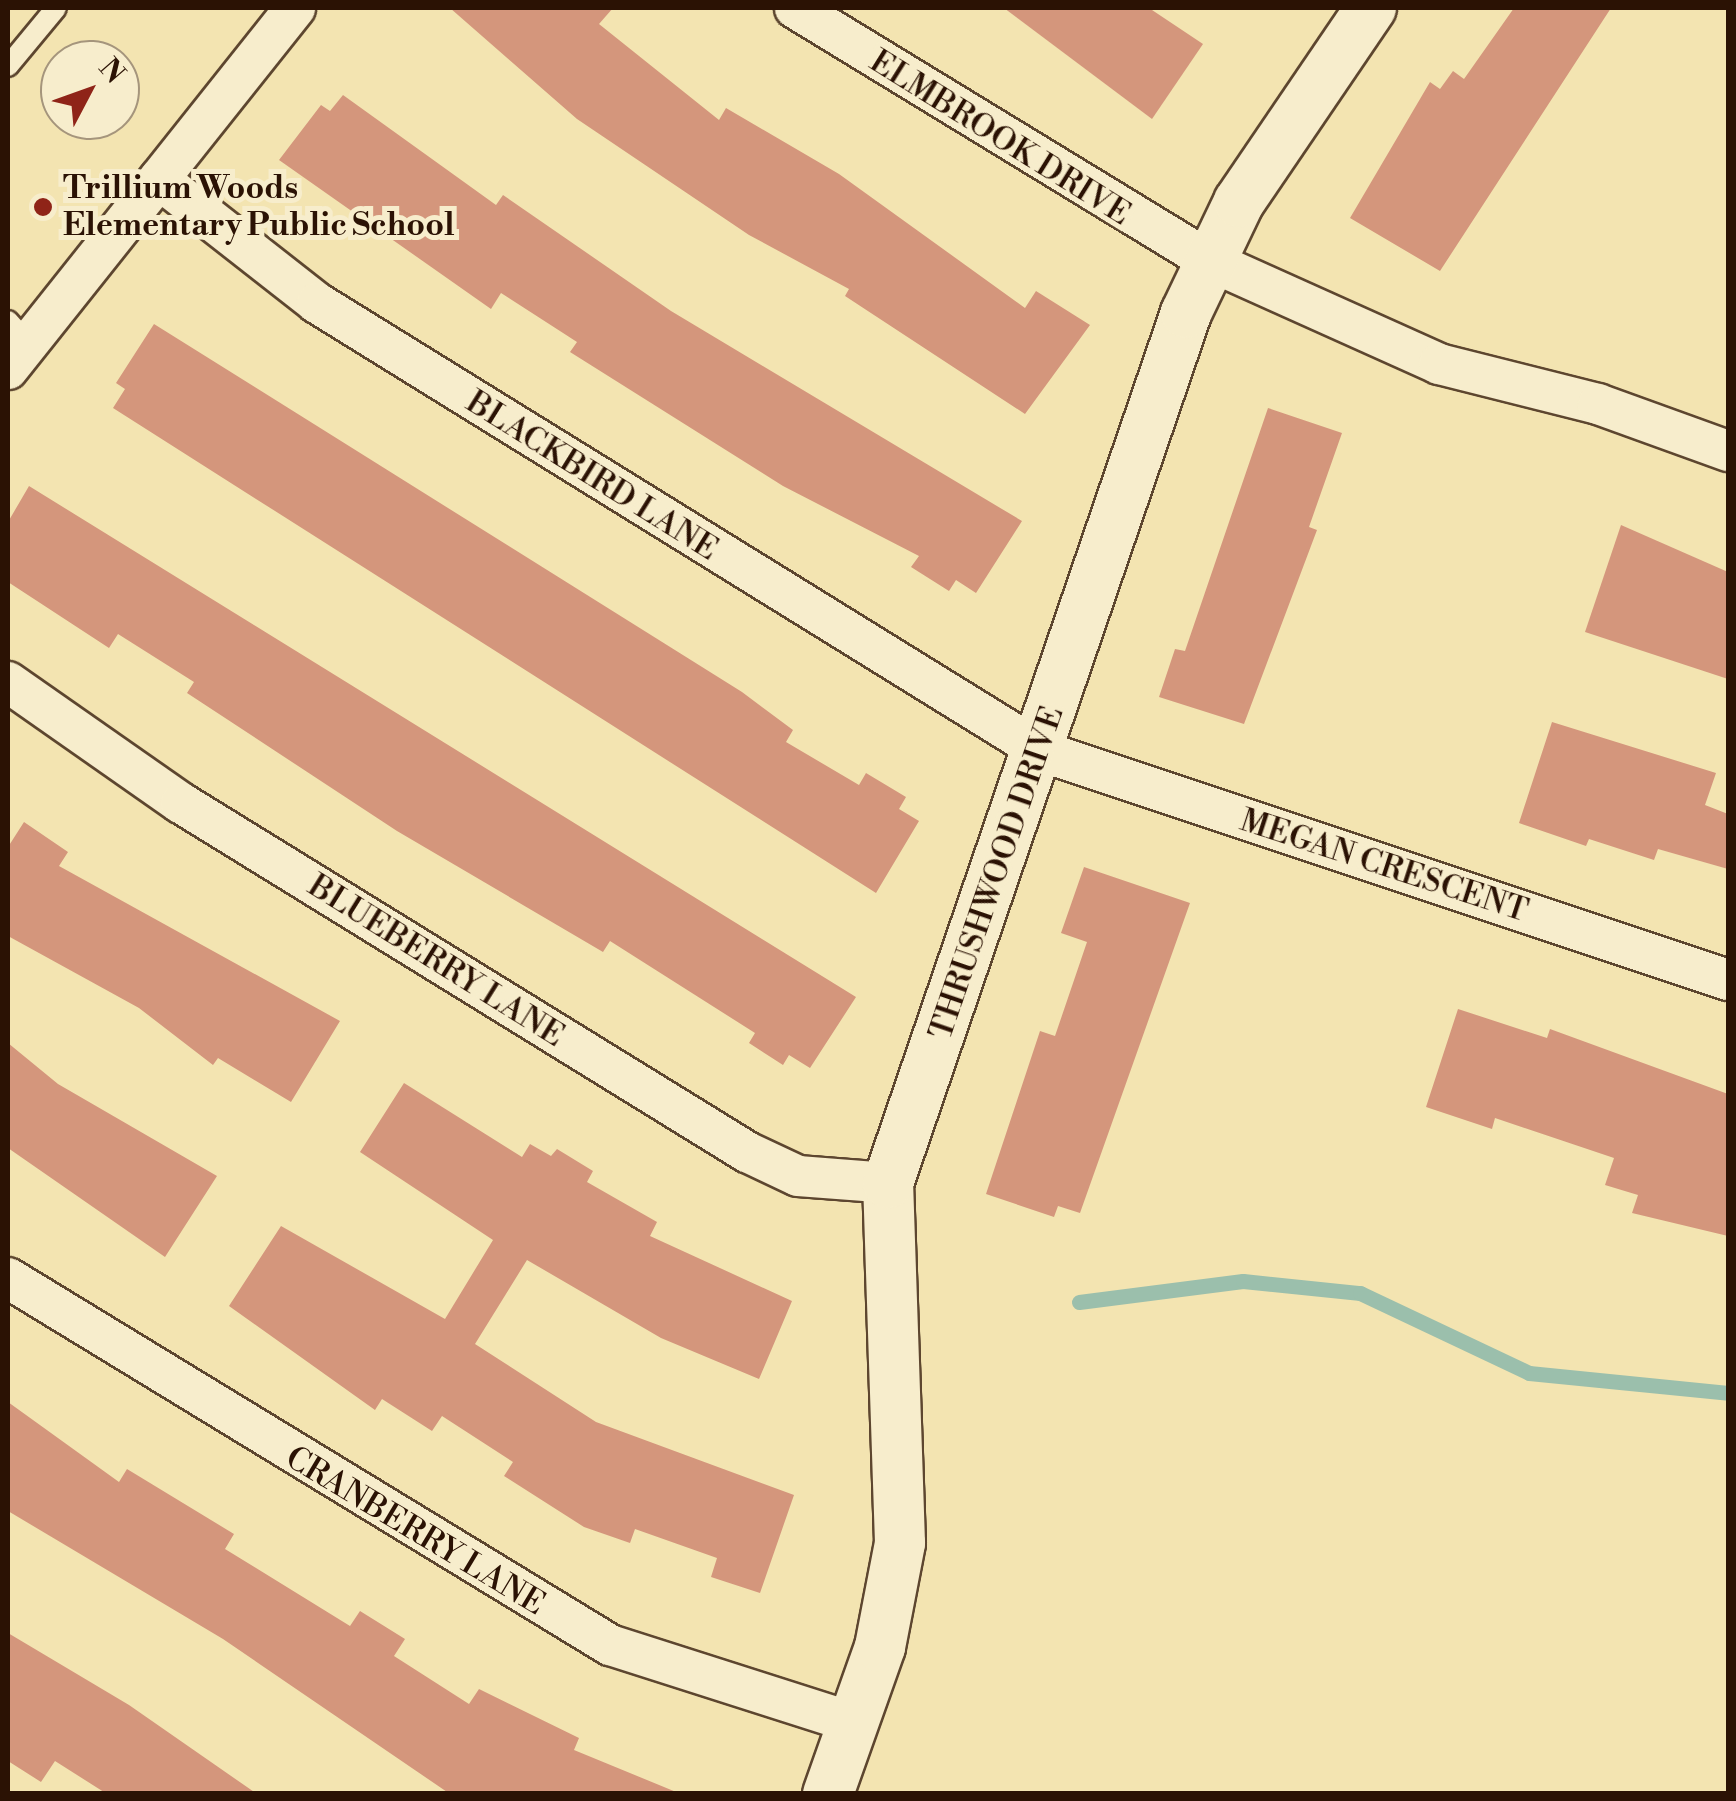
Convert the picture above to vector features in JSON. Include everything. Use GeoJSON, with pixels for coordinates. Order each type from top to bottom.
{"type":"FeatureCollection","features":[{"type":"Feature","properties":{"kind":"street"},"geometry":{"type":"LineString","coordinates":[[14,344],[158,179],[295,8]]}},
{"type":"Feature","properties":{"kind":"street","name":"ELMBROOK DRIVE"},"geometry":{"type":"LineString","coordinates":[[795,8],[1210,261]]}},
{"type":"Feature","properties":{"kind":"street","name":"THRUSHWOOD DRIVE"},"geometry":{"type":"LineString","coordinates":[[828,1794],[880,1647],[900,1543],[888,1183],[1210,261],[1239,202],[1371,8]]}},
{"type":"Feature","properties":{"kind":"street","name":"BLACKBIRD LANE"},"geometry":{"type":"LineString","coordinates":[[158,179],[317,303],[1040,751]]}},
{"type":"Feature","properties":{"kind":"street"},"geometry":{"type":"LineString","coordinates":[[1210,261],[1439,364],[1598,404],[1728,452]]}},
{"type":"Feature","properties":{"kind":"street","name":"BLUEBERRY LANE"},"geometry":{"type":"LineString","coordinates":[[8,682],[181,802],[747,1152],[798,1176],[888,1183]]}},
{"type":"Feature","properties":{"kind":"street","name":"MEGAN CRESCENT"},"geometry":{"type":"LineString","coordinates":[[1040,751],[1728,980]]}},
{"type":"Feature","properties":{"kind":"street","name":"CRANBERRY LANE"},"geometry":{"type":"LineString","coordinates":[[8,1278],[563,1620],[610,1644],[852,1722]]}},
{"type":"Feature","properties":{"kind":"lane"},"geometry":{"type":"LineString","coordinates":[[8,66],[56,8]]}},
{"type":"Feature","properties":{"kind":"building"},"geometry":{"type":"Polygon","coordinates":[[[450,8],[613,8],[599,24],[719,120],[726,108],[839,174],[1025,308],[1036,291],[1090,325],[1025,414],[845,296],[849,289],[749,235],[577,119],[450,8]]]}},
{"type":"Feature","properties":{"kind":"building"},"geometry":{"type":"Polygon","coordinates":[[[1004,8],[1149,8],[1203,44],[1152,119],[1004,8]]]}},
{"type":"Feature","properties":{"kind":"building"},"geometry":{"type":"Polygon","coordinates":[[[1514,8],[1611,8],[1440,271],[1350,218],[1430,82],[1440,89],[1453,71],[1464,79],[1514,8]]]}},
{"type":"Feature","properties":{"kind":"building"},"geometry":{"type":"Polygon","coordinates":[[[343,95],[496,205],[503,195],[671,311],[1022,521],[976,593],[956,580],[949,591],[911,567],[919,556],[783,486],[570,352],[577,342],[501,293],[491,309],[279,160],[321,105],[330,111],[343,95]]]}},
{"type":"Feature","properties":{"kind":"building"},"geometry":{"type":"Polygon","coordinates":[[[154,324],[742,692],[793,730],[786,742],[859,785],[866,773],[906,797],[899,809],[919,821],[876,893],[113,408],[125,389],[116,383],[154,324]]]}},
{"type":"Feature","properties":{"kind":"building"},"geometry":{"type":"Polygon","coordinates":[[[1268,408],[1342,433],[1309,527],[1317,530],[1244,724],[1159,697],[1175,649],[1185,651],[1268,408]]]}},
{"type":"Feature","properties":{"kind":"building"},"geometry":{"type":"Polygon","coordinates":[[[29,486],[856,997],[810,1068],[789,1055],[783,1065],[749,1043],[755,1033],[610,941],[603,952],[397,831],[187,693],[194,682],[118,634],[109,648],[8,582],[8,522],[29,486]]]}},
{"type":"Feature","properties":{"kind":"building"},"geometry":{"type":"Polygon","coordinates":[[[1621,525],[1728,572],[1728,679],[1585,632],[1621,525]]]}},
{"type":"Feature","properties":{"kind":"building"},"geometry":{"type":"Polygon","coordinates":[[[1552,722],[1716,773],[1705,805],[1728,814],[1728,869],[1658,849],[1654,860],[1589,839],[1586,846],[1519,823],[1552,722]]]}},
{"type":"Feature","properties":{"kind":"building"},"geometry":{"type":"Polygon","coordinates":[[[24,822],[68,852],[59,866],[340,1021],[291,1102],[218,1058],[213,1065],[139,1008],[8,936],[8,847],[24,822]]]}},
{"type":"Feature","properties":{"kind":"building"},"geometry":{"type":"Polygon","coordinates":[[[1084,867],[1190,903],[1080,1213],[1058,1206],[1054,1217],[986,1194],[1040,1031],[1055,1036],[1087,942],[1061,933],[1084,867]]]}},
{"type":"Feature","properties":{"kind":"building"},"geometry":{"type":"Polygon","coordinates":[[[1458,1009],[1547,1038],[1550,1029],[1728,1094],[1728,1236],[1632,1213],[1638,1195],[1605,1185],[1614,1158],[1495,1118],[1492,1129],[1426,1107],[1458,1009]]]}},
{"type":"Feature","properties":{"kind":"building"},"geometry":{"type":"Polygon","coordinates":[[[8,1043],[58,1084],[217,1176],[165,1257],[8,1148],[8,1043]]]}},
{"type":"Feature","properties":{"kind":"building"},"geometry":{"type":"Polygon","coordinates":[[[404,1083],[522,1157],[530,1144],[551,1156],[557,1149],[593,1171],[587,1182],[657,1222],[650,1236],[792,1301],[759,1379],[661,1338],[527,1260],[475,1344],[596,1422],[794,1495],[760,1593],[711,1577],[717,1558],[635,1529],[630,1543],[584,1527],[504,1476],[513,1462],[442,1416],[432,1431],[382,1399],[375,1410],[229,1306],[281,1226],[445,1319],[493,1240],[360,1152],[404,1083]]]}},
{"type":"Feature","properties":{"kind":"building"},"geometry":{"type":"Polygon","coordinates":[[[8,1402],[119,1482],[127,1469],[234,1534],[225,1549],[350,1626],[360,1611],[405,1639],[394,1656],[469,1704],[479,1689],[579,1738],[574,1750],[681,1794],[450,1794],[223,1639],[8,1511],[8,1402]]]}},
{"type":"Feature","properties":{"kind":"building"},"geometry":{"type":"Polygon","coordinates":[[[8,1633],[129,1705],[257,1794],[107,1794],[55,1761],[41,1782],[8,1761],[8,1633]]]}},
{"type":"Feature","properties":{"kind":"waterway"},"geometry":{"type":"LineString","coordinates":[[1079,1302],[1243,1281],[1360,1293],[1529,1373],[1728,1393]]}},
{"type":"Feature","properties":{"kind":"place","name":"Trillium Woods Elementary Public School"},"geometry":{"type":"Point","coordinates":[43,207]}}]}
